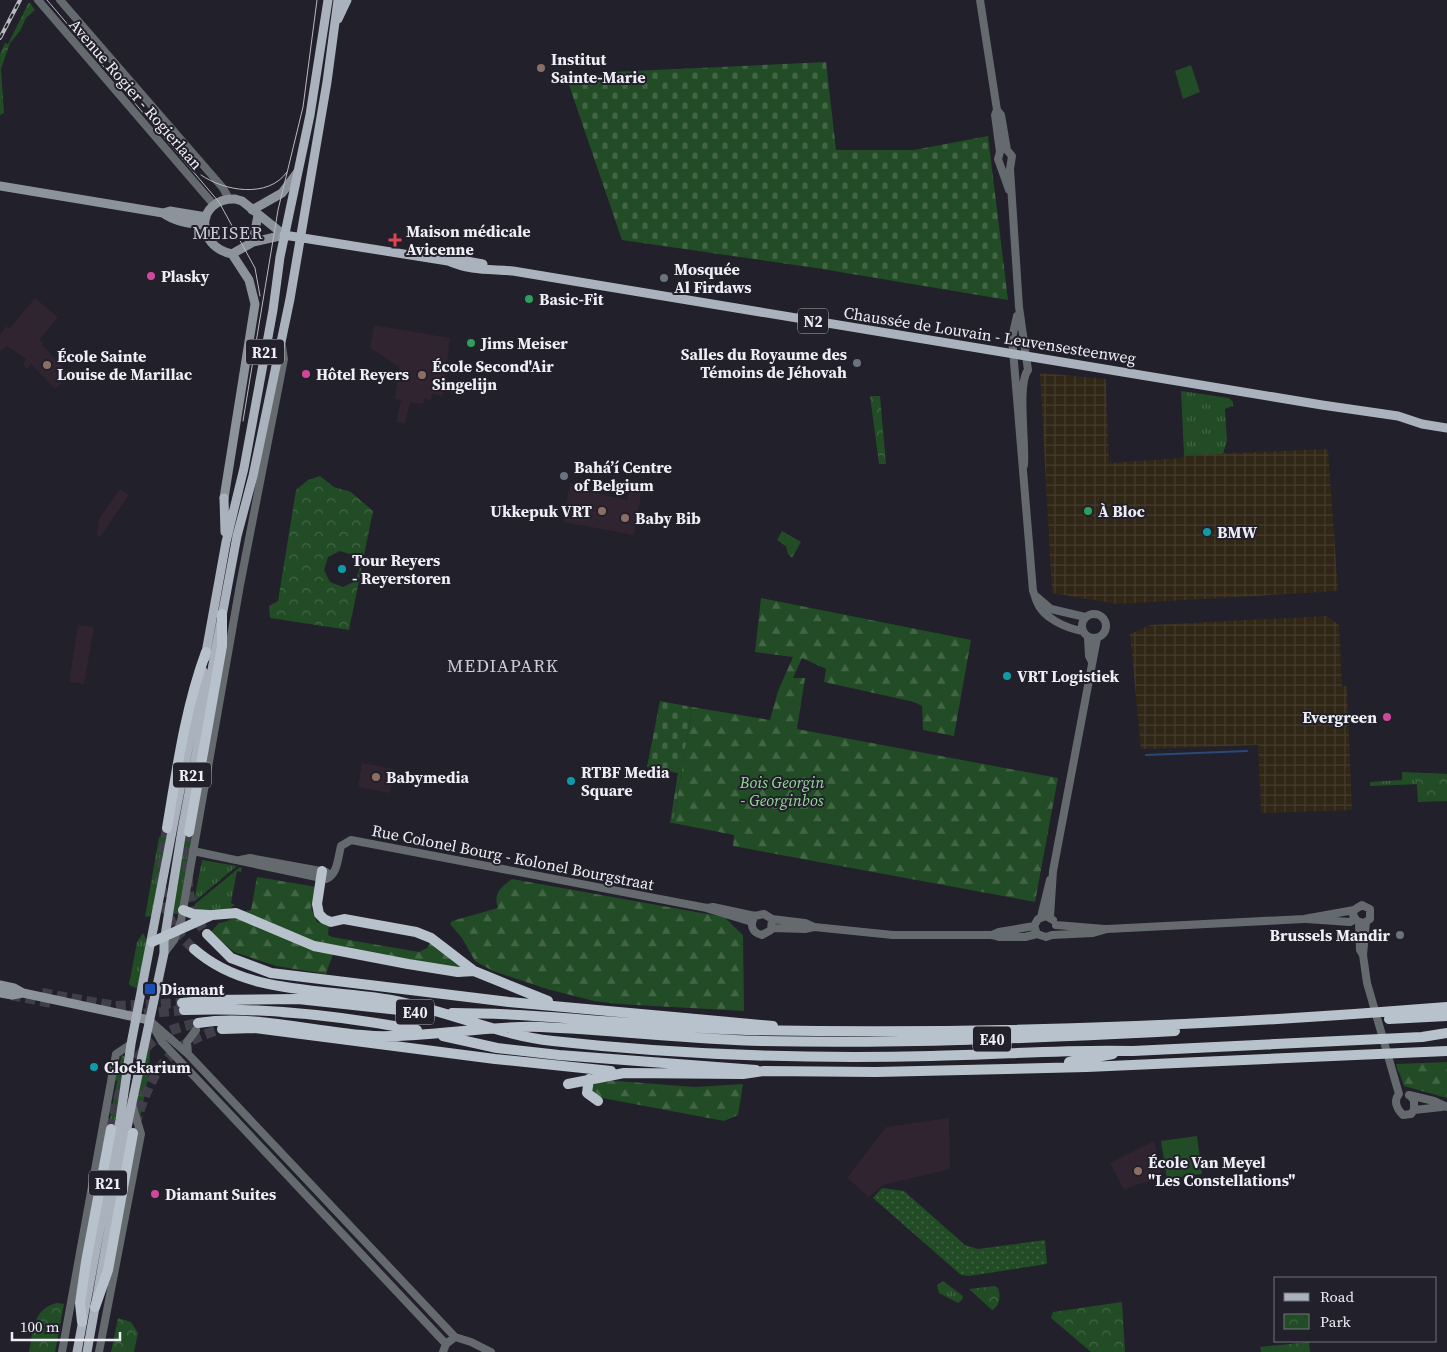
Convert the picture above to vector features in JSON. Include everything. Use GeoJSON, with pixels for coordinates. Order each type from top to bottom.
{"type":"FeatureCollection","features":[{"type":"Feature","properties":{"kind":"highway"},"geometry":{"type":"LineString","coordinates":[[188,832],[222,646],[222,614]]}},
{"type":"Feature","properties":{"kind":"highway"},"geometry":{"type":"LineString","coordinates":[[167,828],[179,756],[198,674],[206,652]]}},
{"type":"Feature","properties":{"kind":"highway"},"geometry":{"type":"LineString","coordinates":[[322,875],[317,904],[319,914],[324,919],[331,922],[344,919],[416,932],[431,938],[474,971],[563,1007]]}},
{"type":"Feature","properties":{"kind":"highway"},"geometry":{"type":"LineString","coordinates":[[182,910],[193,914],[236,913],[300,941],[340,952],[458,972],[474,971]]}},
{"type":"Feature","properties":{"kind":"highway"},"geometry":{"type":"LineString","coordinates":[[152,942],[212,915]]}},
{"type":"Feature","properties":{"kind":"highway","name":"E40"},"geometry":{"type":"LineString","coordinates":[[207,934],[231,958],[271,973],[563,1007],[744,1031]]}},
{"type":"Feature","properties":{"kind":"highway","name":"E40"},"geometry":{"type":"LineString","coordinates":[[194,949],[226,971],[257,981],[363,996],[421,1007],[518,1036],[553,1041],[745,1055],[931,1056],[1086,1049],[1133,1051],[1393,1038],[1447,1038]]}},
{"type":"Feature","properties":{"kind":"highway","name":"E40"},"geometry":{"type":"LineString","coordinates":[[743,1071],[497,1048],[387,1024],[232,1008],[183,1006],[212,1000],[298,998],[409,1012],[515,1013],[659,1026],[944,1041],[1223,1028],[1394,1015],[1447,1007]]}},
{"type":"Feature","properties":{"kind":"highway","name":"E40"},"geometry":{"type":"LineString","coordinates":[[1394,1015],[1447,1016]]}},
{"type":"Feature","properties":{"kind":"highway","name":"E40"},"geometry":{"type":"LineString","coordinates":[[197,1026],[224,1019],[258,1021],[374,1036],[428,1034],[508,1026],[845,1032],[1015,1029],[1366,1017]]}},
{"type":"Feature","properties":{"kind":"highway","name":"E40"},"geometry":{"type":"LineString","coordinates":[[1223,1028],[1262,1020]]}},
{"type":"Feature","properties":{"kind":"highway","name":"E40"},"geometry":{"type":"LineString","coordinates":[[222,1029],[255,1028],[496,1059],[624,1073],[743,1071],[876,1072],[1193,1064],[1447,1052]]}},
{"type":"Feature","properties":{"kind":"highway","name":"E40"},"geometry":{"type":"LineString","coordinates":[[1422,1037],[1447,1033]]}},
{"type":"Feature","properties":{"kind":"highway","name":"E40"},"geometry":{"type":"LineString","coordinates":[[1046,1067],[1133,1051]]}},
{"type":"Feature","properties":{"kind":"highway"},"geometry":{"type":"LineString","coordinates":[[568,1084],[624,1073]]}},
{"type":"Feature","properties":{"kind":"highway"},"geometry":{"type":"LineString","coordinates":[[589,1080],[587,1093],[598,1101]]}},
{"type":"Feature","properties":{"kind":"highway"},"geometry":{"type":"LineString","coordinates":[[82,1322],[80,1302],[86,1262],[111,1129]]}},
{"type":"Feature","properties":{"kind":"highway"},"geometry":{"type":"LineString","coordinates":[[96,1307],[108,1270],[133,1134]]}},
{"type":"Feature","properties":{"kind":"main road","name":"R21"},"geometry":{"type":"LineString","coordinates":[[77,1352],[131,1044],[152,942],[226,542],[244,468],[273,310],[284,235],[310,116],[328,0]]}},
{"type":"Feature","properties":{"kind":"main road","name":"R21"},"geometry":{"type":"LineString","coordinates":[[87,1352],[96,1307],[100,1268],[149,1020],[164,954],[165,936],[222,614],[241,518],[253,476],[276,362],[282,346],[301,238],[338,0]]}},
{"type":"Feature","properties":{"kind":"main road"},"geometry":{"type":"LineString","coordinates":[[335,23],[347,0]]}},
{"type":"Feature","properties":{"kind":"main road"},"geometry":{"type":"LineString","coordinates":[[253,242],[255,212],[282,193],[297,173]]}},
{"type":"Feature","properties":{"kind":"main road"},"geometry":{"type":"LineString","coordinates":[[0,186],[162,213],[187,222],[205,221]]}},
{"type":"Feature","properties":{"kind":"main road"},"geometry":{"type":"LineString","coordinates":[[226,542],[224,498],[255,304],[249,280],[232,254],[221,251],[209,242],[205,221],[214,205],[228,199]]}},
{"type":"Feature","properties":{"kind":"main road","name":"N2"},"geometry":{"type":"LineString","coordinates":[[228,199],[240,200],[284,235]]}},
{"type":"Feature","properties":{"kind":"main road","name":"N2"},"geometry":{"type":"LineString","coordinates":[[232,254],[253,242],[284,235],[301,238]]}},
{"type":"Feature","properties":{"kind":"main road","name":"Chaussée de Louvain - Leuvensesteenweg"},"geometry":{"type":"LineString","coordinates":[[301,238],[448,261],[461,260],[498,270],[1398,416],[1422,424],[1447,428]]}},
{"type":"Feature","properties":{"kind":"main road"},"geometry":{"type":"LineString","coordinates":[[0,985],[14,988],[23,993],[149,1020]]}},
{"type":"Feature","properties":{"kind":"main road"},"geometry":{"type":"LineString","coordinates":[[0,993],[12,995],[23,993]]}},
{"type":"Feature","properties":{"kind":"street","name":"Avenue Rogier - Rogierlaan"},"geometry":{"type":"LineString","coordinates":[[38,0],[214,205]]}},
{"type":"Feature","properties":{"kind":"street","name":"Avenue Rogier - Rogierlaan"},"geometry":{"type":"LineString","coordinates":[[60,0],[223,188],[228,199]]}},
{"type":"Feature","properties":{"kind":"street"},"geometry":{"type":"LineString","coordinates":[[980,0],[997,110],[995,115],[1004,151],[1012,156],[1012,199],[1019,309],[1028,370],[1024,377],[1023,393],[1026,447],[1024,465]]}},
{"type":"Feature","properties":{"kind":"street"},"geometry":{"type":"LineString","coordinates":[[1004,151],[998,159],[1001,163],[1012,199]]}},
{"type":"Feature","properties":{"kind":"street"},"geometry":{"type":"LineString","coordinates":[[1001,163],[1006,164],[1011,161]]}},
{"type":"Feature","properties":{"kind":"street"},"geometry":{"type":"LineString","coordinates":[[1019,309],[1012,333],[1013,354],[1020,448],[1024,465],[1030,558],[1036,595],[1040,607],[1048,616],[1068,627],[1082,631],[1088,638],[1092,662],[1053,871],[1041,917],[1034,926],[1038,934]]}},
{"type":"Feature","properties":{"kind":"street"},"geometry":{"type":"LineString","coordinates":[[164,954],[179,929],[240,585],[284,359],[282,346]]}},
{"type":"Feature","properties":{"kind":"street"},"geometry":{"type":"LineString","coordinates":[[1036,595],[1051,609],[1085,615],[1096,614],[1105,622],[1106,630],[1097,638],[1088,638]]}},
{"type":"Feature","properties":{"kind":"street"},"geometry":{"type":"LineString","coordinates":[[1082,631],[1082,622],[1085,615]]}},
{"type":"Feature","properties":{"kind":"street"},"geometry":{"type":"LineString","coordinates":[[1092,662],[1095,658],[1097,638]]}},
{"type":"Feature","properties":{"kind":"street","name":"Rue Colonel Bourg - Kolonel Bourgstraat"},"geometry":{"type":"LineString","coordinates":[[322,875],[329,878],[335,871],[341,846],[351,840],[707,908],[713,907],[753,919],[764,914],[772,923],[805,923],[814,927],[901,935],[992,935],[999,937],[1026,937],[1038,934],[1043,937],[1093,933],[1107,929]]}},
{"type":"Feature","properties":{"kind":"street"},"geometry":{"type":"LineString","coordinates":[[193,851],[240,860],[248,864],[322,875]]}},
{"type":"Feature","properties":{"kind":"street"},"geometry":{"type":"LineString","coordinates":[[1052,935],[1056,925],[1050,917],[1053,871]]}},
{"type":"Feature","properties":{"kind":"street","name":"Rue Colonel Bourg - Kolonel Bourgstraat"},"geometry":{"type":"LineString","coordinates":[[1056,925],[1107,929],[1304,919],[1350,922],[1360,921],[1371,916],[1369,908],[1362,905],[1354,910],[1304,919]]}},
{"type":"Feature","properties":{"kind":"street","name":"Rue Colonel Bourg - Kolonel Bourgstraat"},"geometry":{"type":"LineString","coordinates":[[1354,910],[1360,921],[1360,950],[1363,955],[1367,983],[1399,1094]]}},
{"type":"Feature","properties":{"kind":"street"},"geometry":{"type":"LineString","coordinates":[[1041,917],[1050,917]]}},
{"type":"Feature","properties":{"kind":"street","name":"Rue Colonel Bourg - Kolonel Bourgstraat"},"geometry":{"type":"LineString","coordinates":[[753,919],[753,930],[758,934],[768,933],[772,923]]}},
{"type":"Feature","properties":{"kind":"street","name":"Rue Colonel Bourg - Kolonel Bourgstraat"},"geometry":{"type":"LineString","coordinates":[[992,935],[1034,926]]}},
{"type":"Feature","properties":{"kind":"street"},"geometry":{"type":"LineString","coordinates":[[149,1020],[188,1054],[455,1337],[471,1342],[491,1352]]}},
{"type":"Feature","properties":{"kind":"street"},"geometry":{"type":"LineString","coordinates":[[149,1020],[162,1042],[446,1344]]}},
{"type":"Feature","properties":{"kind":"street"},"geometry":{"type":"LineString","coordinates":[[188,1054],[187,1042],[197,1026]]}},
{"type":"Feature","properties":{"kind":"street"},"geometry":{"type":"LineString","coordinates":[[62,1352],[116,1054],[131,1044]]}},
{"type":"Feature","properties":{"kind":"street"},"geometry":{"type":"LineString","coordinates":[[1411,1097],[1415,1104],[1414,1110],[1409,1115],[1400,1112],[1396,1102],[1399,1094],[1434,1101],[1445,1107]]}},
{"type":"Feature","properties":{"kind":"street"},"geometry":{"type":"LineString","coordinates":[[99,1352],[140,1134],[132,1104]]}},
{"type":"Feature","properties":{"kind":"street"},"geometry":{"type":"LineString","coordinates":[[1414,1110],[1445,1107]]}},
{"type":"Feature","properties":{"kind":"street"},"geometry":{"type":"LineString","coordinates":[[267,1154],[275,1146]]}},
{"type":"Feature","properties":{"kind":"street"},"geometry":{"type":"LineString","coordinates":[[373,1267],[381,1259]]}},
{"type":"Feature","properties":{"kind":"street"},"geometry":{"type":"LineString","coordinates":[[443,1352],[446,1344],[455,1337]]}},
{"type":"Feature","properties":{"kind":"shaded area"},"geometry":{"type":"Polygon","coordinates":[[[35,298],[58,317],[39,340],[43,343],[41,347],[43,346],[70,375],[55,389],[31,364],[27,369],[23,364],[26,359],[7,346],[0,351],[0,335],[6,326],[9,329],[35,298]]]}},
{"type":"Feature","properties":{"kind":"shaded area","name":"École Second'Air Singelijn"},"geometry":{"type":"Polygon","coordinates":[[[374,325],[450,338],[443,396],[432,394],[431,400],[424,399],[423,404],[410,402],[405,424],[396,422],[401,400],[395,399],[399,367],[370,348],[374,325]]]}},
{"type":"Feature","properties":{"kind":"shaded area"},"geometry":{"type":"Polygon","coordinates":[[[1040,373],[1106,379],[1109,463],[1182,458],[1184,455],[1328,449],[1338,591],[1117,604],[1052,593],[1040,373]]]}},
{"type":"Feature","properties":{"kind":"shaded area","name":"Ukkepuk VRT"},"geometry":{"type":"Polygon","coordinates":[[[570,483],[595,488],[595,493],[627,500],[629,493],[643,484],[634,535],[563,522],[570,483]]]}},
{"type":"Feature","properties":{"kind":"shaded area"},"geometry":{"type":"Polygon","coordinates":[[[120,489],[129,495],[100,537],[97,535],[99,519],[120,489]]]}},
{"type":"Feature","properties":{"kind":"shaded area"},"geometry":{"type":"Polygon","coordinates":[[[1327,616],[1339,625],[1342,686],[1347,686],[1352,810],[1261,813],[1258,745],[1141,749],[1130,634],[1150,625],[1327,616]]]}},
{"type":"Feature","properties":{"kind":"shaded area"},"geometry":{"type":"Polygon","coordinates":[[[78,625],[94,627],[84,684],[69,682],[78,625]]]}},
{"type":"Feature","properties":{"kind":"shaded area","name":"Babymedia"},"geometry":{"type":"Polygon","coordinates":[[[362,763],[394,769],[390,793],[358,787],[362,763]]]}},
{"type":"Feature","properties":{"kind":"shaded area"},"geometry":{"type":"Polygon","coordinates":[[[949,1118],[950,1169],[883,1185],[869,1197],[847,1178],[886,1127],[949,1118]]]}},
{"type":"Feature","properties":{"kind":"shaded area","name":"École Van Meyel \"Les Constellations\""},"geometry":{"type":"Polygon","coordinates":[[[1154,1141],[1163,1179],[1135,1185],[1124,1190],[1110,1163],[1154,1141]]]}},
{"type":"Feature","properties":{"kind":"green space"},"geometry":{"type":"Polygon","coordinates":[[[29,2],[35,10],[26,18],[20,31],[10,43],[1,69],[4,113],[0,115],[0,54],[5,43],[8,44],[29,2]]]}},
{"type":"Feature","properties":{"kind":"green space"},"geometry":{"type":"Polygon","coordinates":[[[826,62],[836,150],[914,150],[988,136],[1008,300],[816,268],[622,240],[569,85],[611,72],[826,62]]]}},
{"type":"Feature","properties":{"kind":"green space"},"geometry":{"type":"Polygon","coordinates":[[[1191,65],[1200,92],[1183,99],[1175,71],[1191,65]]]}},
{"type":"Feature","properties":{"kind":"green space"},"geometry":{"type":"Polygon","coordinates":[[[1181,391],[1229,398],[1233,402],[1233,406],[1225,409],[1227,441],[1223,454],[1184,455],[1181,391]]]}},
{"type":"Feature","properties":{"kind":"green space"},"geometry":{"type":"Polygon","coordinates":[[[870,396],[880,396],[886,464],[879,464],[870,396]]]}},
{"type":"Feature","properties":{"kind":"green space"},"geometry":{"type":"Polygon","coordinates":[[[320,476],[334,487],[351,492],[373,511],[349,630],[270,618],[269,606],[278,601],[296,490],[308,480],[320,476]],[[340,551],[328,557],[324,570],[330,582],[343,587],[355,581],[360,568],[353,555],[340,551]]]}},
{"type":"Feature","properties":{"kind":"green space"},"geometry":{"type":"Polygon","coordinates":[[[782,531],[801,542],[792,558],[788,554],[786,546],[777,540],[782,531]]]}},
{"type":"Feature","properties":{"kind":"green space","name":"Bois Georgin - Georginbos"},"geometry":{"type":"Polygon","coordinates":[[[761,598],[971,640],[954,736],[923,730],[922,706],[914,702],[824,682],[826,669],[802,658],[793,678],[805,678],[797,729],[1058,778],[1035,902],[733,846],[734,835],[673,823],[692,707],[770,720],[778,691],[793,657],[755,652],[761,598]]]}},
{"type":"Feature","properties":{"kind":"green space"},"geometry":{"type":"Polygon","coordinates":[[[660,701],[692,707],[673,823],[670,823],[678,773],[647,767],[660,701]]]}},
{"type":"Feature","properties":{"kind":"green space"},"geometry":{"type":"Polygon","coordinates":[[[1402,772],[1447,774],[1421,784],[1370,786],[1370,782],[1402,780],[1402,772]]]}},
{"type":"Feature","properties":{"kind":"green space"},"geometry":{"type":"Polygon","coordinates":[[[1416,773],[1447,774],[1447,801],[1418,802],[1416,773]]]}},
{"type":"Feature","properties":{"kind":"green space"},"geometry":{"type":"Polygon","coordinates":[[[164,827],[170,829],[152,916],[145,917],[159,837],[162,837],[164,827]]]}},
{"type":"Feature","properties":{"kind":"green space"},"geometry":{"type":"Polygon","coordinates":[[[186,832],[194,833],[179,914],[173,914],[186,832]]]}},
{"type":"Feature","properties":{"kind":"green space"},"geometry":{"type":"Polygon","coordinates":[[[202,860],[237,866],[194,901],[202,860]]]}},
{"type":"Feature","properties":{"kind":"green space"},"geometry":{"type":"Polygon","coordinates":[[[240,867],[242,868],[241,872],[237,871],[231,903],[235,905],[215,911],[194,911],[195,904],[240,867]]]}},
{"type":"Feature","properties":{"kind":"green space"},"geometry":{"type":"Polygon","coordinates":[[[257,877],[317,887],[311,908],[317,922],[329,925],[328,935],[332,937],[419,952],[427,948],[431,942],[463,966],[462,969],[334,951],[326,974],[276,966],[234,952],[211,932],[219,923],[228,921],[243,912],[251,910],[257,877]]]}},
{"type":"Feature","properties":{"kind":"green space"},"geometry":{"type":"Polygon","coordinates":[[[512,879],[724,917],[743,935],[744,1011],[594,1001],[547,989],[493,971],[475,961],[462,938],[450,924],[452,921],[498,908],[497,895],[504,885],[512,879]]]}},
{"type":"Feature","properties":{"kind":"green space"},"geometry":{"type":"Polygon","coordinates":[[[143,933],[147,940],[138,989],[129,985],[137,942],[143,933]]]}},
{"type":"Feature","properties":{"kind":"green space"},"geometry":{"type":"Polygon","coordinates":[[[148,1047],[150,1049],[149,1073],[140,1119],[136,1105],[148,1047]]]}},
{"type":"Feature","properties":{"kind":"green space"},"geometry":{"type":"Polygon","coordinates":[[[122,1055],[125,1057],[114,1130],[108,1128],[117,1081],[114,1080],[122,1055]]]}},
{"type":"Feature","properties":{"kind":"green space"},"geometry":{"type":"Polygon","coordinates":[[[1447,1062],[1447,1098],[1404,1086],[1396,1064],[1447,1062]]]}},
{"type":"Feature","properties":{"kind":"green space"},"geometry":{"type":"Polygon","coordinates":[[[604,1080],[695,1087],[743,1084],[738,1115],[724,1121],[597,1097],[592,1093],[593,1085],[604,1080]]]}},
{"type":"Feature","properties":{"kind":"green space"},"geometry":{"type":"Polygon","coordinates":[[[1197,1136],[1202,1174],[1167,1179],[1161,1141],[1197,1136]]]}},
{"type":"Feature","properties":{"kind":"green space"},"geometry":{"type":"Polygon","coordinates":[[[882,1188],[904,1191],[965,1245],[978,1249],[1045,1240],[1047,1264],[969,1276],[961,1275],[873,1198],[882,1188]]]}},
{"type":"Feature","properties":{"kind":"green space"},"geometry":{"type":"Polygon","coordinates":[[[943,1281],[963,1296],[962,1300],[958,1303],[939,1293],[937,1285],[943,1281]]]}},
{"type":"Feature","properties":{"kind":"green space"},"geometry":{"type":"Polygon","coordinates":[[[995,1286],[998,1288],[1000,1297],[997,1306],[992,1310],[969,1289],[995,1286]]]}},
{"type":"Feature","properties":{"kind":"green space"},"geometry":{"type":"Polygon","coordinates":[[[1122,1302],[1125,1352],[1091,1352],[1051,1318],[1053,1312],[1122,1302]]]}},
{"type":"Feature","properties":{"kind":"green space"},"geometry":{"type":"Polygon","coordinates":[[[57,1303],[64,1304],[55,1352],[29,1352],[33,1329],[39,1315],[49,1306],[57,1303]]]}},
{"type":"Feature","properties":{"kind":"green space"},"geometry":{"type":"Polygon","coordinates":[[[118,1318],[131,1322],[138,1333],[134,1352],[111,1352],[118,1318]]]}},
{"type":"Feature","properties":{"kind":"green space"},"geometry":{"type":"Polygon","coordinates":[[[1309,1342],[1310,1352],[1261,1352],[1260,1347],[1309,1342]]]}},
{"type":"Feature","properties":{"kind":"waterway"},"geometry":{"type":"LineString","coordinates":[[1146,755],[1247,751]]}},
{"type":"Feature","properties":{"kind":"tunnel"},"geometry":{"type":"LineString","coordinates":[[167,828],[162,862],[162,894],[172,922],[181,936],[194,949]]}},
{"type":"Feature","properties":{"kind":"tunnel"},"geometry":{"type":"LineString","coordinates":[[189,832],[188,886],[190,898],[199,923],[207,934]]}},
{"type":"Feature","properties":{"kind":"tunnel"},"geometry":{"type":"LineString","coordinates":[[42,993],[115,1006],[182,1003]]}},
{"type":"Feature","properties":{"kind":"tunnel"},"geometry":{"type":"LineString","coordinates":[[11,995],[51,1003]]}},
{"type":"Feature","properties":{"kind":"tunnel"},"geometry":{"type":"LineString","coordinates":[[129,1015],[184,1010]]}},
{"type":"Feature","properties":{"kind":"tunnel"},"geometry":{"type":"LineString","coordinates":[[111,1129],[123,1086],[137,1058],[158,1037],[172,1030],[198,1023]]}},
{"type":"Feature","properties":{"kind":"tunnel"},"geometry":{"type":"LineString","coordinates":[[135,1125],[147,1090],[163,1063],[187,1043],[222,1029]]}},
{"type":"Feature","properties":{"kind":"tram line"},"geometry":{"type":"LineString","coordinates":[[47,0],[219,202],[255,268],[260,296]]}},
{"type":"Feature","properties":{"kind":"tram line"},"geometry":{"type":"LineString","coordinates":[[243,421],[278,210],[303,107],[317,0]]}},
{"type":"Feature","properties":{"kind":"tram line"},"geometry":{"type":"LineString","coordinates":[[201,175],[221,185],[245,190],[269,186],[279,181],[287,172]]}},
{"type":"Feature","properties":{"kind":"railway"},"geometry":{"type":"LineString","coordinates":[[0,38],[20,0]]}},
{"type":"Feature","properties":{"kind":"place","name":"Institut Sainte-Marie"},"geometry":{"type":"Point","coordinates":[541,68]}},
{"type":"Feature","properties":{"kind":"place","name":"Maison médicale Avicenne"},"geometry":{"type":"Point","coordinates":[395,240]}},
{"type":"Feature","properties":{"kind":"place","name":"Plasky"},"geometry":{"type":"Point","coordinates":[151,276]}},
{"type":"Feature","properties":{"kind":"place","name":"Mosquée Al Firdaws"},"geometry":{"type":"Point","coordinates":[664,278]}},
{"type":"Feature","properties":{"kind":"place","name":"Basic-Fit"},"geometry":{"type":"Point","coordinates":[529,299]}},
{"type":"Feature","properties":{"kind":"place","name":"Jims Meiser"},"geometry":{"type":"Point","coordinates":[471,343]}},
{"type":"Feature","properties":{"kind":"place","name":"Salles du Royaume des Témoins de Jéhovah"},"geometry":{"type":"Point","coordinates":[857,363]}},
{"type":"Feature","properties":{"kind":"place","name":"École Sainte Louise de Marillac"},"geometry":{"type":"Point","coordinates":[47,365]}},
{"type":"Feature","properties":{"kind":"place","name":"Hôtel Reyers"},"geometry":{"type":"Point","coordinates":[306,374]}},
{"type":"Feature","properties":{"kind":"place","name":"École Second'Air Singelijn"},"geometry":{"type":"Point","coordinates":[422,375]}},
{"type":"Feature","properties":{"kind":"place","name":"Bahá’í Centre of Belgium"},"geometry":{"type":"Point","coordinates":[564,476]}},
{"type":"Feature","properties":{"kind":"place","name":"Ukkepuk VRT"},"geometry":{"type":"Point","coordinates":[602,511]}},
{"type":"Feature","properties":{"kind":"place","name":"À Bloc"},"geometry":{"type":"Point","coordinates":[1088,511]}},
{"type":"Feature","properties":{"kind":"place","name":"Baby Bib"},"geometry":{"type":"Point","coordinates":[625,518]}},
{"type":"Feature","properties":{"kind":"place","name":"BMW"},"geometry":{"type":"Point","coordinates":[1207,532]}},
{"type":"Feature","properties":{"kind":"place","name":"Tour Reyers - Reyerstoren"},"geometry":{"type":"Point","coordinates":[342,569]}},
{"type":"Feature","properties":{"kind":"place","name":"VRT Logistiek"},"geometry":{"type":"Point","coordinates":[1007,676]}},
{"type":"Feature","properties":{"kind":"place","name":"Evergreen"},"geometry":{"type":"Point","coordinates":[1387,717]}},
{"type":"Feature","properties":{"kind":"place","name":"Babymedia"},"geometry":{"type":"Point","coordinates":[376,777]}},
{"type":"Feature","properties":{"kind":"place","name":"RTBF Media Square"},"geometry":{"type":"Point","coordinates":[571,781]}},
{"type":"Feature","properties":{"kind":"place","name":"Brussels Mandir"},"geometry":{"type":"Point","coordinates":[1400,935]}},
{"type":"Feature","properties":{"kind":"place","name":"Diamant"},"geometry":{"type":"Point","coordinates":[150,989]}},
{"type":"Feature","properties":{"kind":"place","name":"Clockarium"},"geometry":{"type":"Point","coordinates":[94,1067]}},
{"type":"Feature","properties":{"kind":"place","name":"École Van Meyel \"Les Constellations\""},"geometry":{"type":"Point","coordinates":[1138,1171]}},
{"type":"Feature","properties":{"kind":"place","name":"Diamant Suites"},"geometry":{"type":"Point","coordinates":[155,1194]}},
{"type":"Feature","properties":{"kind":"district","name":"MEISER"},"geometry":{"type":"Point","coordinates":[228,232]}},
{"type":"Feature","properties":{"kind":"district","name":"MEDIAPARK"},"geometry":{"type":"Point","coordinates":[503,665]}}]}
